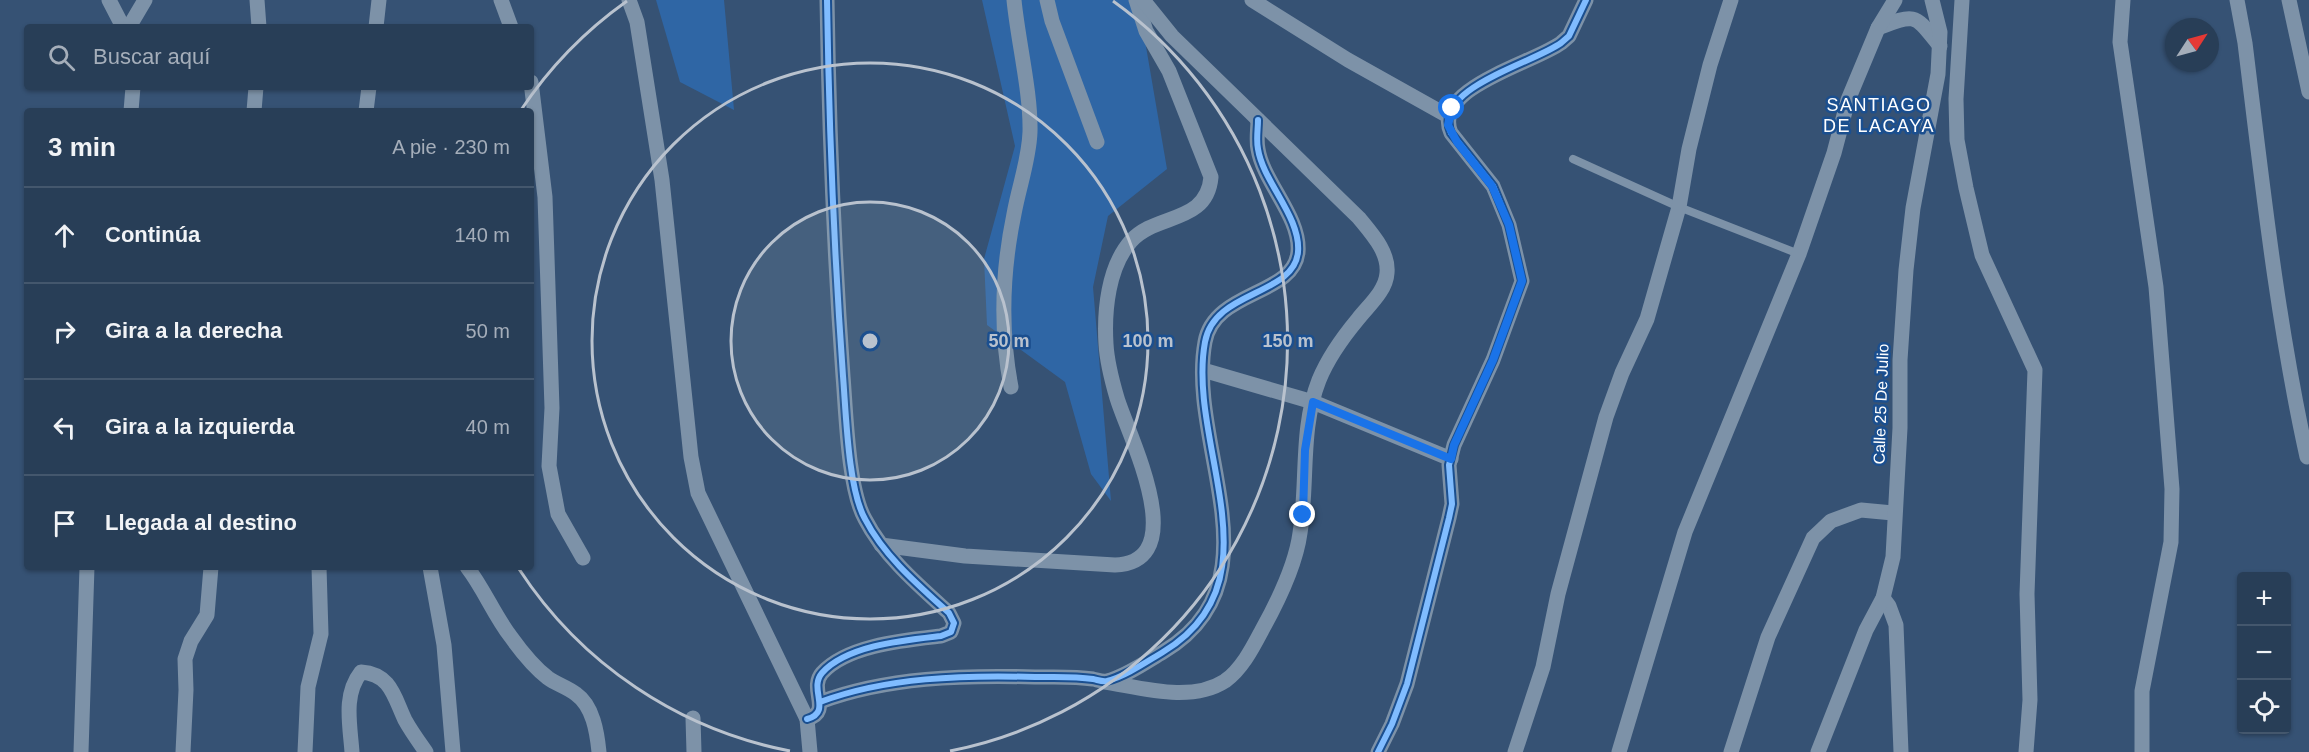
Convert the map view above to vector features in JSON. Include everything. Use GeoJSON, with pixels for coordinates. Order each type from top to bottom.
{"type":"FeatureCollection","features":[{"type":"Feature","properties":{"kind":"street"},"geometry":{"type":"LineString","coordinates":[[109,0],[121,24]]}},
{"type":"Feature","properties":{"kind":"street"},"geometry":{"type":"LineString","coordinates":[[131,24],[145,0]]}},
{"type":"Feature","properties":{"kind":"street"},"geometry":{"type":"LineString","coordinates":[[257,0],[259,24]]}},
{"type":"Feature","properties":{"kind":"street"},"geometry":{"type":"LineString","coordinates":[[376,24],[378,0]]}},
{"type":"Feature","properties":{"kind":"street"},"geometry":{"type":"LineString","coordinates":[[501,0],[510,24]]}},
{"type":"Feature","properties":{"kind":"street"},"geometry":{"type":"LineString","coordinates":[[629,0],[637,22],[662,180],[690,457],[698,493],[807,719],[810,752]]}},
{"type":"Feature","properties":{"kind":"street"},"geometry":{"type":"LineString","coordinates":[[807,719],[817,715],[821,706],[816,689],[818,679],[834,663],[873,647],[941,636],[951,632],[953,628],[949,613],[881,545],[864,518],[858,502],[848,436],[831,187],[826,0]]}},
{"type":"Feature","properties":{"kind":"street"},"geometry":{"type":"LineString","coordinates":[[1011,387],[1004,342],[1003,292],[1009,238],[1025,169],[1030,132],[1014,0]]}},
{"type":"Feature","properties":{"kind":"street"},"geometry":{"type":"LineString","coordinates":[[1047,0],[1052,21],[1097,142]]}},
{"type":"Feature","properties":{"kind":"street"},"geometry":{"type":"LineString","coordinates":[[881,545],[965,556],[1115,565],[1138,558],[1148,548],[1154,521],[1150,496],[1110,372],[1106,346],[1106,311],[1120,255],[1133,239],[1195,208],[1210,191],[1211,177],[1169,71],[1146,32],[1136,0]]}},
{"type":"Feature","properties":{"kind":"street"},"geometry":{"type":"LineString","coordinates":[[819,702],[853,689],[926,680],[1031,677],[1105,682],[1190,692],[1224,681],[1239,666],[1273,610],[1296,551],[1303,515],[1305,450],[1313,402],[1327,364],[1382,288],[1387,275],[1386,260],[1373,235],[1359,218],[1172,36],[1143,0]]}},
{"type":"Feature","properties":{"kind":"street"},"geometry":{"type":"LineString","coordinates":[[1252,0],[1348,60],[1448,116]]}},
{"type":"Feature","properties":{"kind":"street"},"geometry":{"type":"LineString","coordinates":[[1378,752],[1392,724],[1407,684],[1449,518],[1452,504],[1449,480],[1454,445],[1493,360],[1522,281],[1509,225],[1500,202],[1487,177],[1451,133],[1448,116],[1457,100],[1476,85],[1561,43],[1569,36],[1586,0]]}},
{"type":"Feature","properties":{"kind":"street"},"geometry":{"type":"LineString","coordinates":[[1515,752],[1543,668],[1558,594],[1606,417],[1622,373],[1647,319],[1679,207],[1689,149],[1731,0]]}},
{"type":"Feature","properties":{"kind":"street"},"geometry":{"type":"LineString","coordinates":[[1619,752],[1685,532],[1799,254],[1834,153],[1848,100],[1878,28],[1894,0]]}},
{"type":"Feature","properties":{"kind":"street","name":"Calle 25 De Julio"},"geometry":{"type":"LineString","coordinates":[[1818,752],[1866,630],[1883,598],[1893,557],[1893,513],[1906,270],[1913,208],[1935,100],[1940,46],[1938,20],[1932,0]]}},
{"type":"Feature","properties":{"kind":"street"},"geometry":{"type":"LineString","coordinates":[[1962,0],[1956,99],[1957,140],[1982,255],[2035,370],[2027,594],[2030,700],[2026,752]]}},
{"type":"Feature","properties":{"kind":"street"},"geometry":{"type":"LineString","coordinates":[[2123,0],[2120,42],[2156,287],[2172,489],[2171,542],[2142,691],[2142,752]]}},
{"type":"Feature","properties":{"kind":"street"},"geometry":{"type":"LineString","coordinates":[[2237,0],[2283,330],[2307,457]]}},
{"type":"Feature","properties":{"kind":"street"},"geometry":{"type":"LineString","coordinates":[[2289,0],[2309,92]]}},
{"type":"Feature","properties":{"kind":"street"},"geometry":{"type":"LineString","coordinates":[[1878,28],[1895,20],[1911,19],[1926,26],[1940,46]]}},
{"type":"Feature","properties":{"kind":"street"},"geometry":{"type":"LineString","coordinates":[[131,108],[132,90]]}},
{"type":"Feature","properties":{"kind":"street"},"geometry":{"type":"LineString","coordinates":[[254,108],[256,90]]}},
{"type":"Feature","properties":{"kind":"street"},"geometry":{"type":"LineString","coordinates":[[366,108],[369,90]]}},
{"type":"Feature","properties":{"kind":"street"},"geometry":{"type":"LineString","coordinates":[[532,90],[545,197],[552,408],[549,466],[558,514],[583,558]]}},
{"type":"Feature","properties":{"kind":"street"},"geometry":{"type":"LineString","coordinates":[[1935,100],[1956,99]]}},
{"type":"Feature","properties":{"kind":"street"},"geometry":{"type":"LineString","coordinates":[[1105,682],[1150,660],[1193,632],[1202,620],[1217,587],[1226,535],[1202,390],[1205,341],[1213,321],[1224,309],[1276,282],[1294,265],[1298,251],[1295,232],[1258,150],[1258,120]]}},
{"type":"Feature","properties":{"kind":"street"},"geometry":{"type":"LineString","coordinates":[[1203,370],[1313,402],[1451,459]]}},
{"type":"Feature","properties":{"kind":"street"},"geometry":{"type":"LineString","coordinates":[[1731,752],[1768,637],[1813,538],[1831,521],[1861,510],[1893,513]]}},
{"type":"Feature","properties":{"kind":"street"},"geometry":{"type":"LineString","coordinates":[[81,752],[87,570]]}},
{"type":"Feature","properties":{"kind":"street"},"geometry":{"type":"LineString","coordinates":[[183,752],[185,659],[191,641],[207,615],[211,570]]}},
{"type":"Feature","properties":{"kind":"street"},"geometry":{"type":"LineString","coordinates":[[305,752],[308,687],[321,634],[319,570]]}},
{"type":"Feature","properties":{"kind":"street"},"geometry":{"type":"LineString","coordinates":[[431,570],[444,645],[453,752]]}},
{"type":"Feature","properties":{"kind":"street"},"geometry":{"type":"LineString","coordinates":[[469,570],[482,586],[496,616],[529,659],[548,678],[577,694],[583,702],[596,729],[599,752]]}},
{"type":"Feature","properties":{"kind":"street"},"geometry":{"type":"LineString","coordinates":[[1883,598],[1889,606],[1896,625],[1901,752]]}},
{"type":"Feature","properties":{"kind":"street"},"geometry":{"type":"LineString","coordinates":[[352,752],[349,695],[353,683],[361,672],[373,673],[391,687],[407,723],[426,752]]}},
{"type":"Feature","properties":{"kind":"street"},"geometry":{"type":"LineString","coordinates":[[693,718],[694,752]]}},
{"type":"Feature","properties":{"kind":"lane"},"geometry":{"type":"LineString","coordinates":[[1573,159],[1679,207],[1799,254]]}},
{"type":"Feature","properties":{"kind":"shaded area"},"geometry":{"type":"Polygon","coordinates":[[[656,0],[724,0],[734,110],[680,82],[656,0]]]}},
{"type":"Feature","properties":{"kind":"shaded area"},"geometry":{"type":"Polygon","coordinates":[[[982,0],[1138,0],[1167,169],[1108,216],[1093,287],[1111,501],[1091,474],[1065,382],[987,325],[984,259],[1015,146],[982,0]]]}},
{"type":"Feature","properties":{"kind":"cycle path"},"geometry":{"type":"LineString","coordinates":[[807,719],[815,716],[818,711],[818,679],[833,664],[861,650],[941,636],[951,632],[954,623],[949,613],[902,569],[873,533],[859,506],[851,470],[837,282],[827,0]]}},
{"type":"Feature","properties":{"kind":"cycle path"},"geometry":{"type":"LineString","coordinates":[[1378,752],[1392,724],[1407,684],[1449,518],[1452,504],[1449,465],[1454,445],[1493,360],[1522,281],[1509,225],[1493,186],[1451,133],[1449,117],[1456,103],[1470,90],[1561,43],[1569,36],[1586,0]]}},
{"type":"Feature","properties":{"kind":"cycle path"},"geometry":{"type":"LineString","coordinates":[[820,702],[872,687],[953,677],[1064,677],[1107,681],[1129,672],[1163,652],[1198,623],[1217,588],[1224,550],[1222,509],[1207,424],[1203,382],[1205,342],[1211,325],[1223,312],[1283,277],[1293,266],[1298,252],[1294,226],[1261,161],[1257,146],[1258,120]]}},
{"type":"Feature","properties":{"kind":"district","name":"SANTIAGO DE LACAYA"},"geometry":{"type":"Point","coordinates":[1879,115]}},
{"type":"Feature","properties":{"kind":"route"},"geometry":{"type":"LineString","coordinates":[[1303,515],[1305,450],[1313,402],[1451,459],[1454,445],[1493,360],[1519,295],[1522,274],[1509,225],[1487,177],[1451,133],[1447,120],[1452,108]]}}]}
